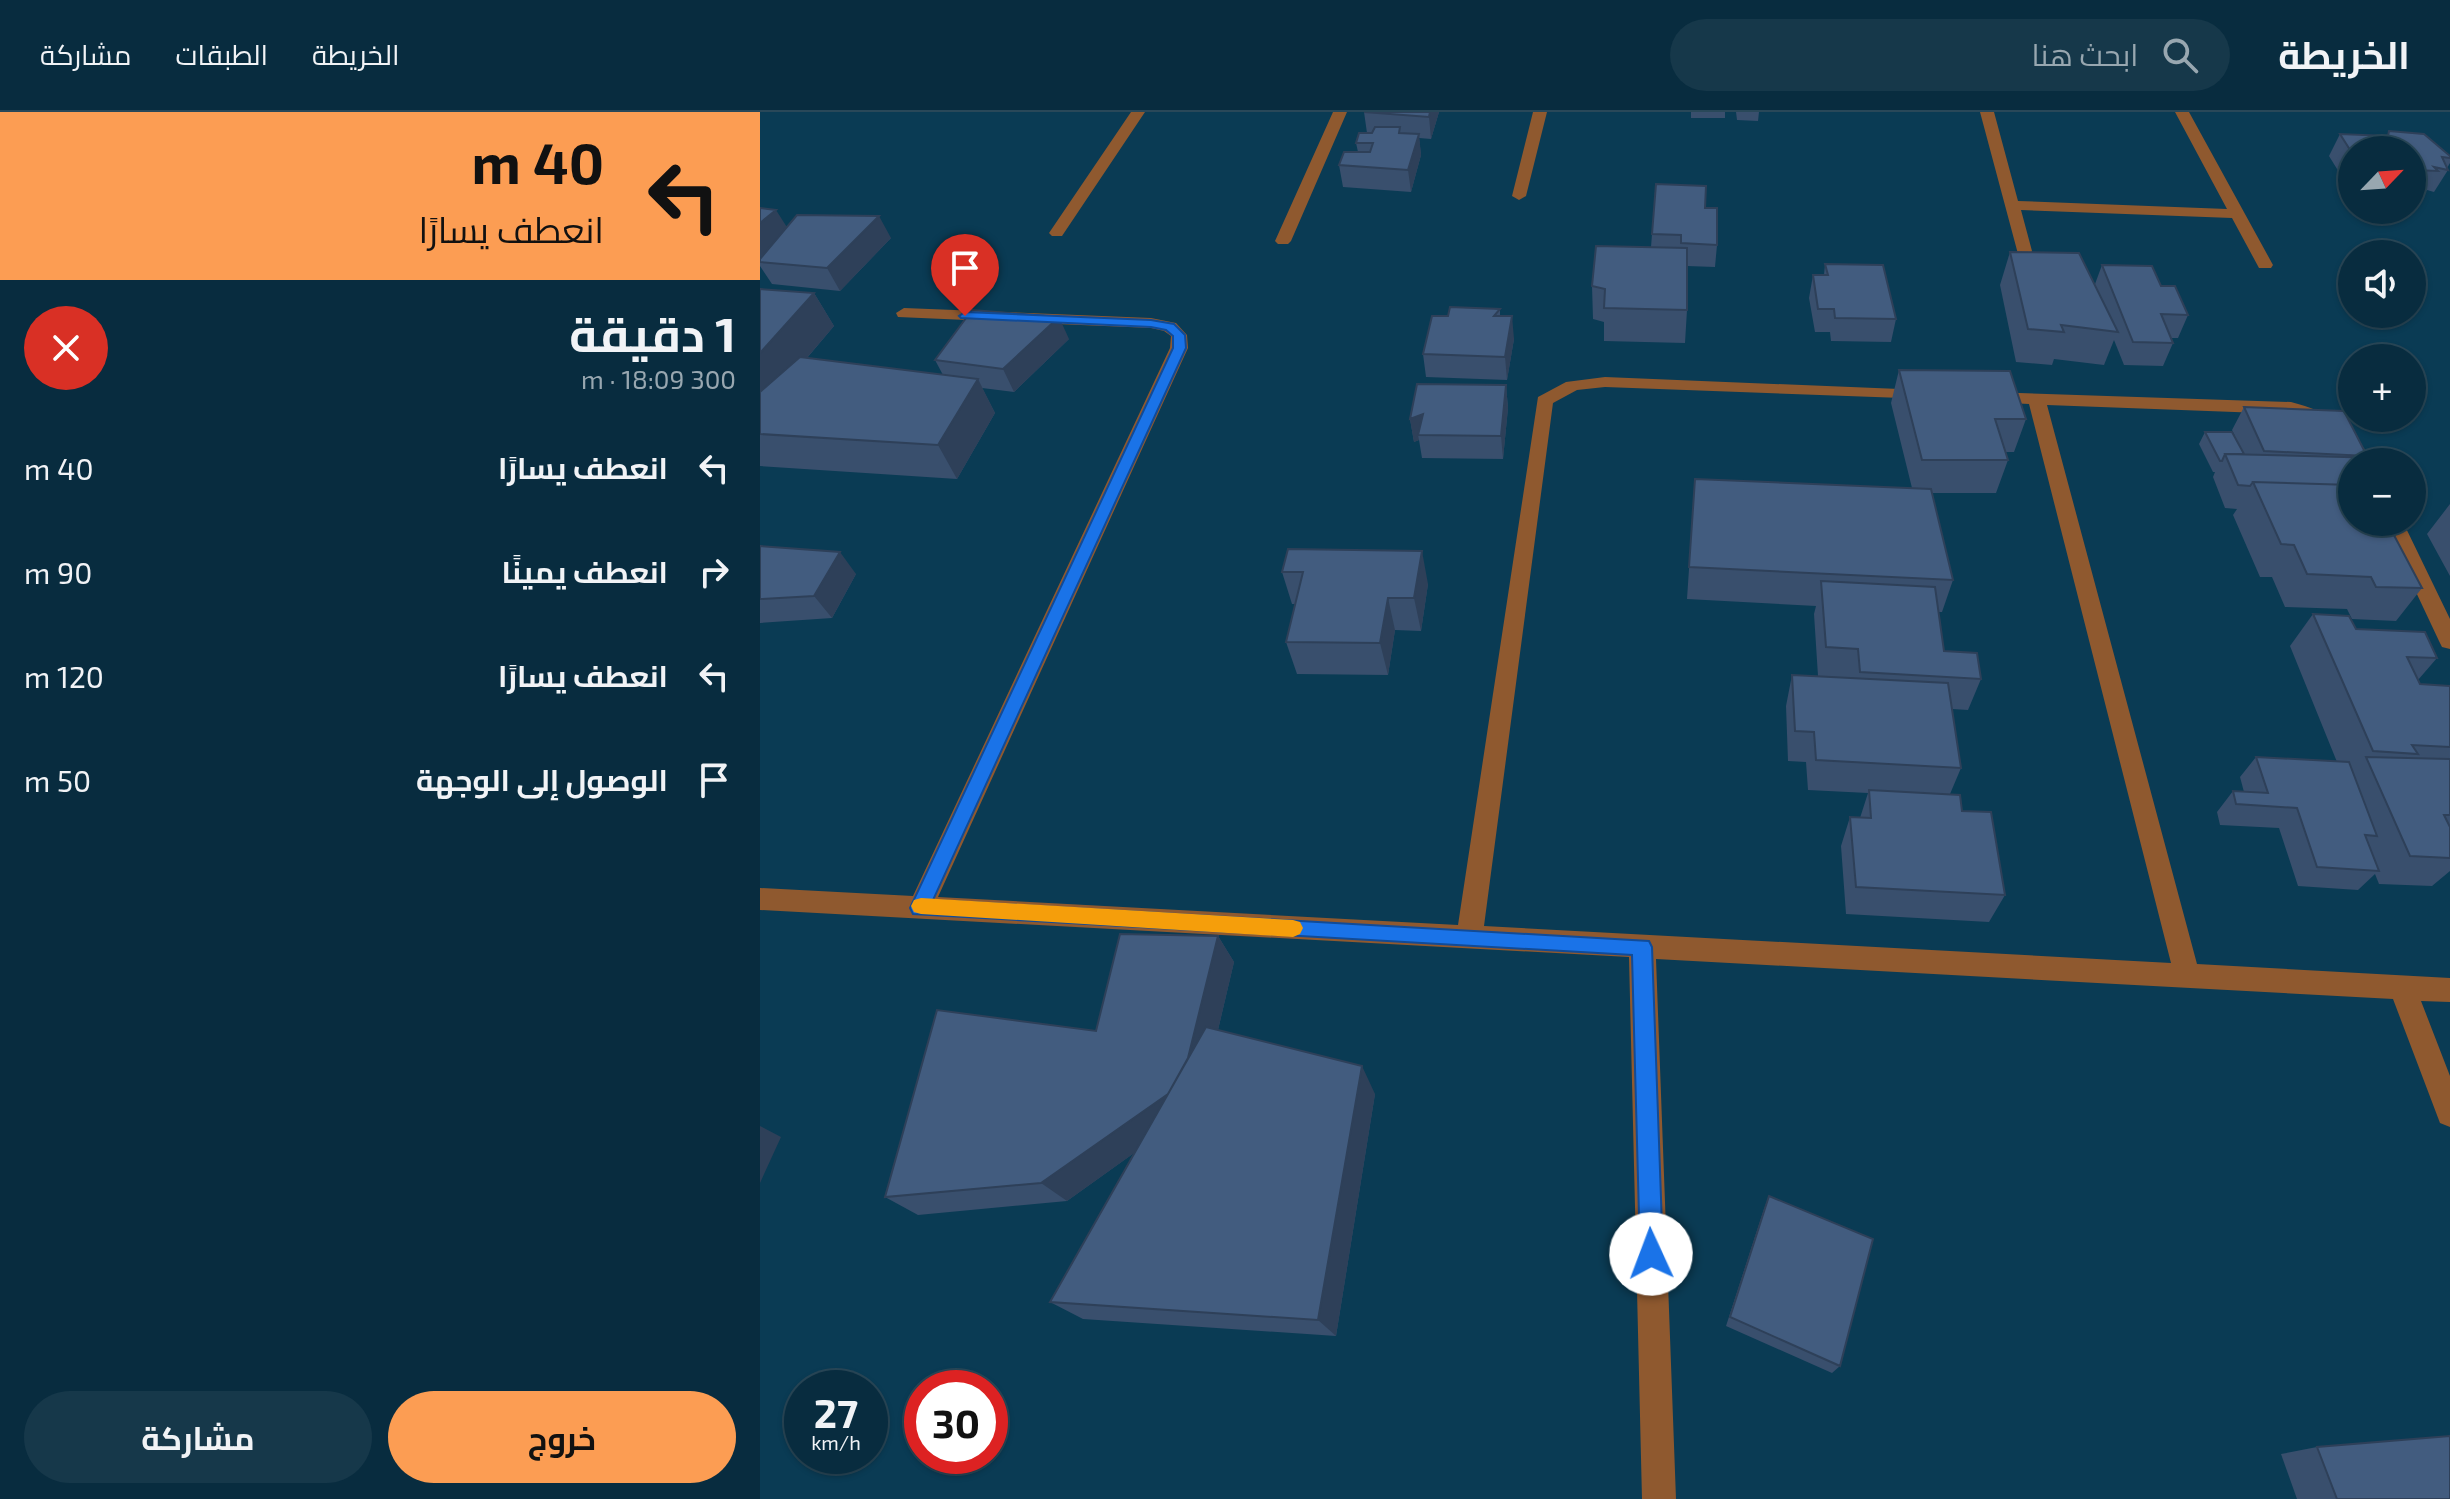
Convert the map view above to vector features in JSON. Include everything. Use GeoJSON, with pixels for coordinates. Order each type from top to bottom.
{"type":"FeatureCollection","features":[{"type":"Feature","properties":{"kind":"street"},"geometry":{"type":"LineString","coordinates":[[1057,233],[1138,112]]}},
{"type":"Feature","properties":{"kind":"street"},"geometry":{"type":"LineString","coordinates":[[1283,241],[1340,112]]}},
{"type":"Feature","properties":{"kind":"street"},"geometry":{"type":"LineString","coordinates":[[1519,196],[1540,112]]}},
{"type":"Feature","properties":{"kind":"street"},"geometry":{"type":"LineString","coordinates":[[1987,112],[2024,251]]}},
{"type":"Feature","properties":{"kind":"street"},"geometry":{"type":"LineString","coordinates":[[2182,112],[2265,265]]}},
{"type":"Feature","properties":{"kind":"street"},"geometry":{"type":"LineString","coordinates":[[2012,205],[2239,214]]}},
{"type":"Feature","properties":{"kind":"street"},"geometry":{"type":"LineString","coordinates":[[904,313],[1151,323],[1170,327],[1179,335],[1179,348],[920,908]]}},
{"type":"Feature","properties":{"kind":"street"},"geometry":{"type":"LineString","coordinates":[[1469,938],[1544,401],[1558,389],[1580,383],[1605,382],[1945,396]]}},
{"type":"Feature","properties":{"kind":"street"},"geometry":{"type":"LineString","coordinates":[[1976,397],[2291,408],[2318,414],[2345,432],[2355,448]]}},
{"type":"Feature","properties":{"kind":"street"},"geometry":{"type":"LineString","coordinates":[[2037,399],[2187,975]]}},
{"type":"Feature","properties":{"kind":"street"},"geometry":{"type":"LineString","coordinates":[[2400,536],[2450,641]]}},
{"type":"Feature","properties":{"kind":"street"},"geometry":{"type":"LineString","coordinates":[[760,899],[2450,990]]}},
{"type":"Feature","properties":{"kind":"street"},"geometry":{"type":"LineString","coordinates":[[1642,947],[1659,1499]]}},
{"type":"Feature","properties":{"kind":"street"},"geometry":{"type":"LineString","coordinates":[[2402,987],[2450,1113]]}},
{"type":"Feature","properties":{"kind":"building"},"geometry":{"type":"Polygon","coordinates":[[[1364,112],[1430,112],[1429,117],[1364,112]]]}},
{"type":"Feature","properties":{"kind":"building"},"geometry":{"type":"Polygon","coordinates":[[[1375,127],[1400,127],[1399,133],[1419,134],[1408,170],[1339,165],[1344,152],[1370,152],[1373,143],[1356,143],[1359,133],[1372,133],[1375,127]]]}},
{"type":"Feature","properties":{"kind":"building"},"geometry":{"type":"Polygon","coordinates":[[[2389,131],[2424,134],[2450,156],[2442,157],[2448,170],[2434,167],[2438,171],[2426,171],[2426,136],[2388,136],[2389,131]]]}},
{"type":"Feature","properties":{"kind":"building"},"geometry":{"type":"Polygon","coordinates":[[[2340,134],[2388,136],[2341,136],[2340,134]]]}},
{"type":"Feature","properties":{"kind":"building"},"geometry":{"type":"Polygon","coordinates":[[[1656,184],[1706,186],[1705,208],[1717,208],[1717,245],[1681,243],[1681,235],[1652,234],[1656,184]]]}},
{"type":"Feature","properties":{"kind":"building"},"geometry":{"type":"Polygon","coordinates":[[[760,208],[776,210],[760,223],[760,208]]]}},
{"type":"Feature","properties":{"kind":"building"},"geometry":{"type":"Polygon","coordinates":[[[797,215],[879,216],[827,268],[760,262],[797,215]]]}},
{"type":"Feature","properties":{"kind":"building"},"geometry":{"type":"Polygon","coordinates":[[[1596,246],[1687,248],[1687,310],[1604,308],[1605,289],[1592,286],[1596,246]]]}},
{"type":"Feature","properties":{"kind":"building"},"geometry":{"type":"Polygon","coordinates":[[[2010,252],[2079,253],[2118,332],[2061,325],[2064,332],[2028,329],[2010,252]]]}},
{"type":"Feature","properties":{"kind":"building"},"geometry":{"type":"Polygon","coordinates":[[[1825,264],[1883,265],[1896,319],[1835,318],[1834,309],[1818,309],[1813,275],[1828,275],[1825,264]]]}},
{"type":"Feature","properties":{"kind":"building"},"geometry":{"type":"Polygon","coordinates":[[[2102,265],[2152,266],[2161,286],[2175,286],[2188,315],[2161,314],[2173,343],[2133,342],[2102,265]]]}},
{"type":"Feature","properties":{"kind":"building"},"geometry":{"type":"Polygon","coordinates":[[[760,289],[814,293],[760,353],[760,289]]]}},
{"type":"Feature","properties":{"kind":"building"},"geometry":{"type":"Polygon","coordinates":[[[1450,307],[1500,309],[1494,316],[1512,316],[1505,357],[1423,354],[1432,316],[1448,316],[1450,307]]]}},
{"type":"Feature","properties":{"kind":"building"},"geometry":{"type":"Polygon","coordinates":[[[972,310],[1059,317],[1003,369],[935,360],[972,310]]]}},
{"type":"Feature","properties":{"kind":"building"},"geometry":{"type":"Polygon","coordinates":[[[800,357],[978,379],[938,445],[760,434],[760,392],[800,357]]]}},
{"type":"Feature","properties":{"kind":"building"},"geometry":{"type":"Polygon","coordinates":[[[1899,370],[2010,371],[2026,419],[1995,419],[2008,460],[1922,460],[1899,370]]]}},
{"type":"Feature","properties":{"kind":"building"},"geometry":{"type":"Polygon","coordinates":[[[1417,384],[1506,385],[1501,436],[1418,435],[1423,414],[1410,419],[1417,384]]]}},
{"type":"Feature","properties":{"kind":"building"},"geometry":{"type":"Polygon","coordinates":[[[2244,407],[2338,411],[2338,432],[2355,432],[2363,448],[2338,448],[2338,455],[2264,451],[2244,407]]]}},
{"type":"Feature","properties":{"kind":"building"},"geometry":{"type":"Polygon","coordinates":[[[2205,432],[2232,432],[2244,454],[2225,454],[2220,461],[2205,432]]]}},
{"type":"Feature","properties":{"kind":"building"},"geometry":{"type":"Polygon","coordinates":[[[2225,454],[2338,457],[2338,485],[2253,482],[2250,486],[2238,485],[2225,454]]]}},
{"type":"Feature","properties":{"kind":"building"},"geometry":{"type":"Polygon","coordinates":[[[1695,479],[1931,489],[1953,580],[1689,567],[1695,479]]]}},
{"type":"Feature","properties":{"kind":"building"},"geometry":{"type":"Polygon","coordinates":[[[2253,482],[2338,485],[2338,536],[2394,536],[2422,588],[2376,587],[2371,577],[2307,574],[2294,545],[2281,544],[2253,482]]]}},
{"type":"Feature","properties":{"kind":"building"},"geometry":{"type":"Polygon","coordinates":[[[760,546],[840,552],[814,596],[760,599],[760,546]]]}},
{"type":"Feature","properties":{"kind":"building"},"geometry":{"type":"Polygon","coordinates":[[[1288,549],[1422,551],[1414,598],[1388,598],[1380,643],[1286,642],[1303,572],[1282,572],[1288,549]]]}},
{"type":"Feature","properties":{"kind":"building"},"geometry":{"type":"Polygon","coordinates":[[[1821,581],[1935,587],[1944,651],[1977,653],[1981,679],[1860,672],[1858,649],[1826,647],[1821,581]]]}},
{"type":"Feature","properties":{"kind":"building"},"geometry":{"type":"Polygon","coordinates":[[[2313,614],[2349,616],[2356,629],[2425,632],[2437,658],[2407,657],[2420,684],[2450,686],[2450,747],[2412,745],[2418,754],[2373,751],[2313,614]]]}},
{"type":"Feature","properties":{"kind":"building"},"geometry":{"type":"Polygon","coordinates":[[[1792,675],[1948,683],[1961,768],[1816,760],[1814,732],[1795,731],[1792,675]]]}},
{"type":"Feature","properties":{"kind":"building"},"geometry":{"type":"Polygon","coordinates":[[[2256,757],[2349,762],[2377,836],[2365,835],[2379,871],[2317,867],[2297,808],[2236,804],[2233,791],[2268,793],[2256,757]]]}},
{"type":"Feature","properties":{"kind":"building"},"geometry":{"type":"Polygon","coordinates":[[[2366,757],[2450,759],[2450,815],[2444,815],[2450,827],[2450,858],[2410,856],[2366,757]]]}},
{"type":"Feature","properties":{"kind":"building"},"geometry":{"type":"Polygon","coordinates":[[[1869,790],[1960,795],[1962,811],[1991,812],[2005,895],[1856,887],[1850,817],[1871,818],[1869,790]]]}},
{"type":"Feature","properties":{"kind":"building"},"geometry":{"type":"Polygon","coordinates":[[[1120,934],[1218,936],[1188,1058],[1168,1094],[1041,1183],[885,1197],[937,1010],[1096,1031],[1120,934]]]}},
{"type":"Feature","properties":{"kind":"building"},"geometry":{"type":"Polygon","coordinates":[[[1206,1027],[1362,1066],[1318,1320],[1050,1302],[1206,1027]]]}},
{"type":"Feature","properties":{"kind":"building"},"geometry":{"type":"Polygon","coordinates":[[[1769,1196],[1873,1239],[1840,1366],[1730,1317],[1769,1196]]]}},
{"type":"Feature","properties":{"kind":"building"},"geometry":{"type":"Polygon","coordinates":[[[2450,1436],[2450,1499],[2337,1499],[2317,1447],[2450,1436]]]}},
{"type":"Feature","properties":{"kind":"slow traffic"},"geometry":{"type":"LineString","coordinates":[[921,906],[1293,928]]}},
{"type":"Feature","properties":{"kind":"route"},"geometry":{"type":"LineString","coordinates":[[965,316],[1151,323],[1170,327],[1179,335],[1179,348],[920,908],[1642,947],[1651,1254]]}}]}
